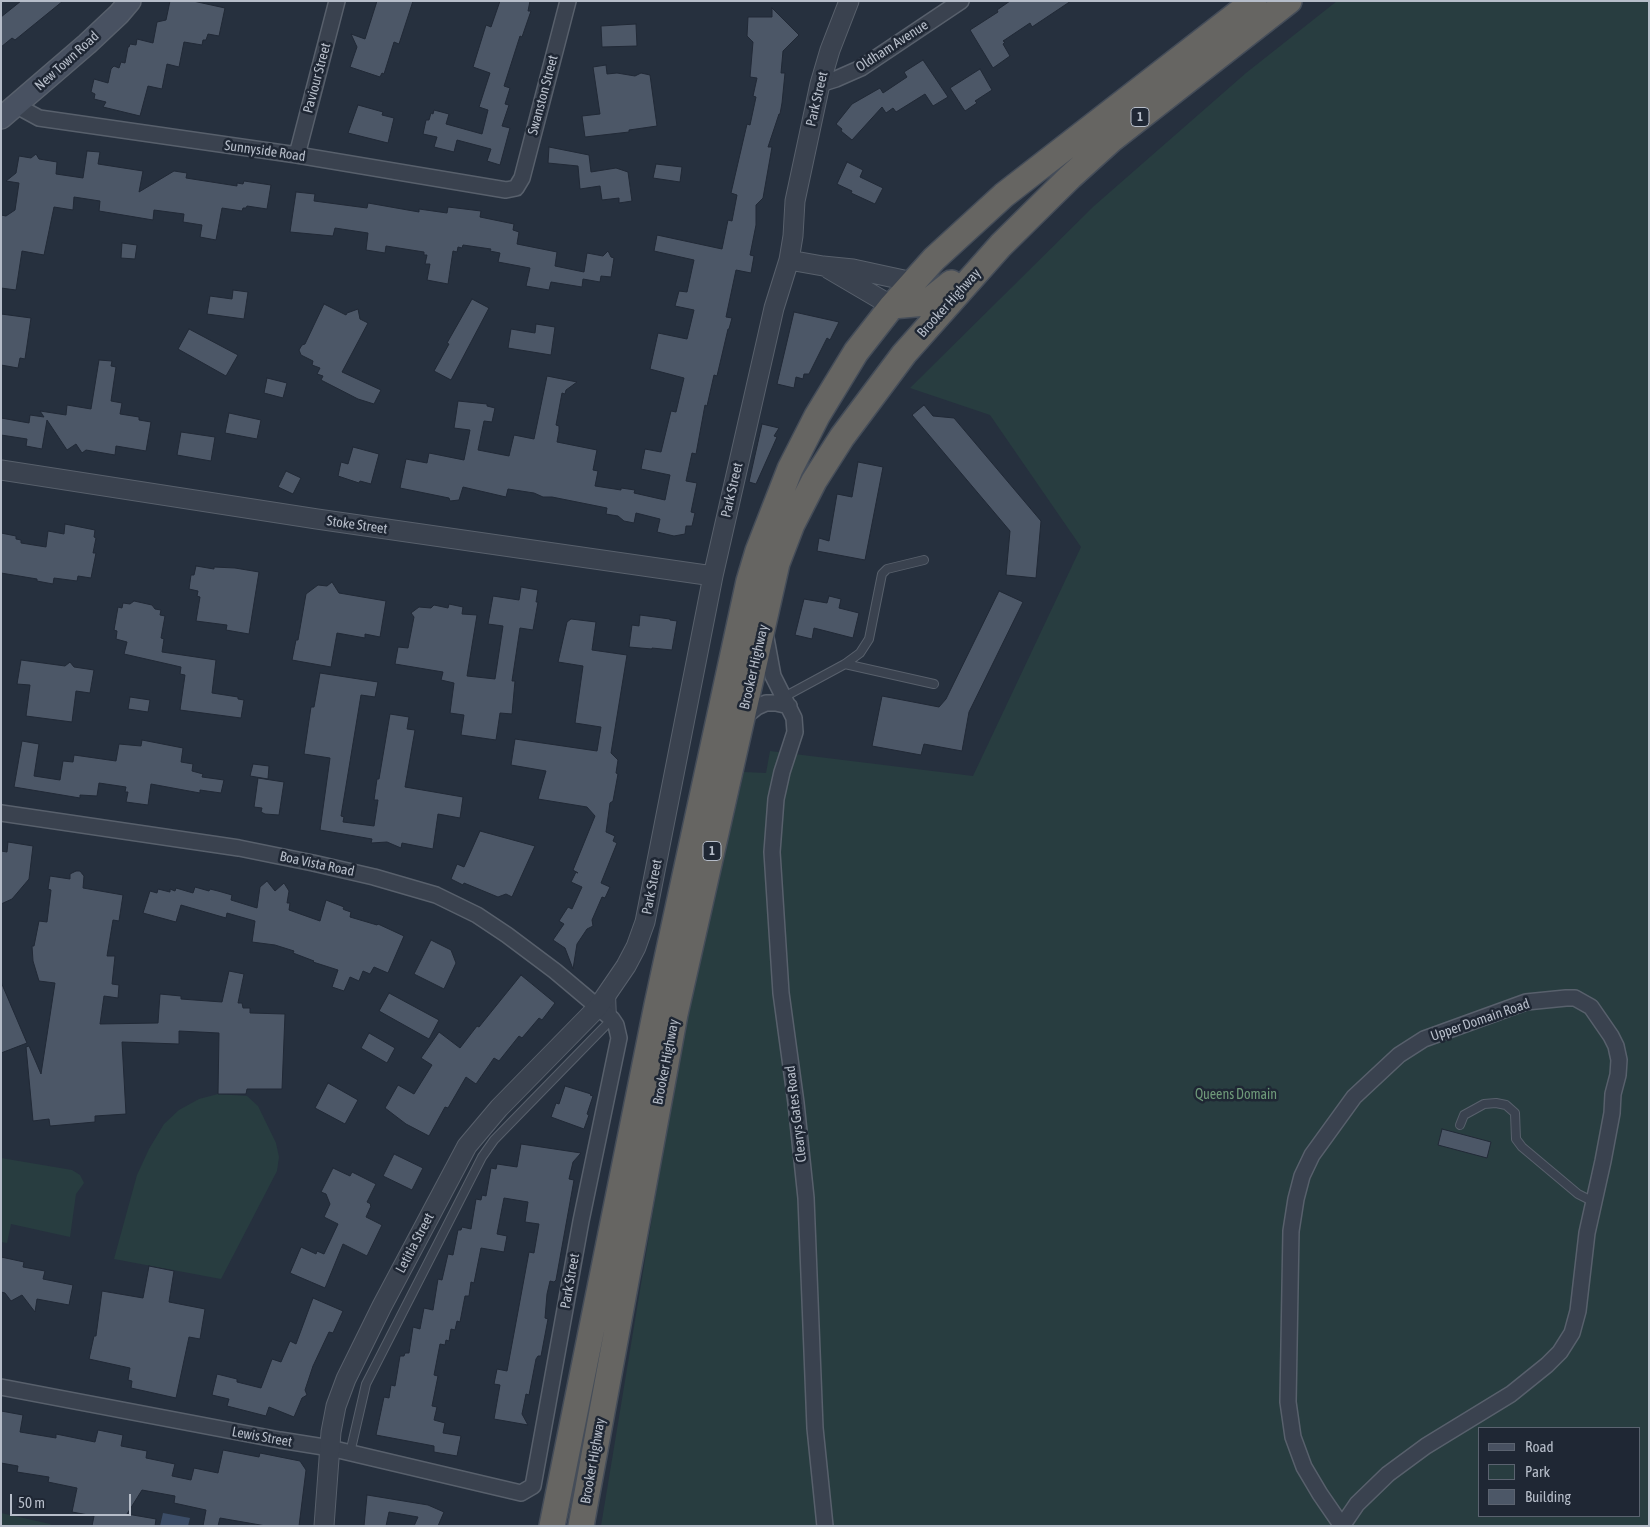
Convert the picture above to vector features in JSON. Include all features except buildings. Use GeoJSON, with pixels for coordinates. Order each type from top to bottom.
{"type":"FeatureCollection","features":[{"type":"Feature","properties":{"kind":"highway","name":"Brooker Highway"},"geometry":{"type":"LineString","coordinates":[[552,1526],[657,1005],[749,581],[761,542],[790,469],[816,416],[856,352],[892,306],[959,234],[1004,195],[1254,1]]}},
{"type":"Feature","properties":{"kind":"highway","name":"Brooker Highway"},"geometry":{"type":"LineString","coordinates":[[581,1526],[675,1014],[777,563],[792,524],[814,481],[842,437],[904,354],[1001,245],[1070,177],[1111,140],[1289,1]]}},
{"type":"Feature","properties":{"kind":"highway"},"geometry":{"type":"LineString","coordinates":[[892,306],[926,303],[979,257],[1001,245]]}},
{"type":"Feature","properties":{"kind":"main road","name":"New Town Road"},"geometry":{"type":"LineString","coordinates":[[6,115],[87,44],[130,1]]}},
{"type":"Feature","properties":{"kind":"street","name":"Paviour Street"},"geometry":{"type":"LineString","coordinates":[[297,155],[337,1]]}},
{"type":"Feature","properties":{"kind":"street","name":"Swanston Street"},"geometry":{"type":"LineString","coordinates":[[516,188],[522,178],[568,1]]}},
{"type":"Feature","properties":{"kind":"street","name":"Park Street"},"geometry":{"type":"LineString","coordinates":[[521,1493],[533,1486],[581,1221],[618,1047],[618,1032],[605,1013],[611,990],[636,947],[645,922],[713,576],[774,308],[789,260],[793,236],[795,201],[820,84],[830,50],[849,1]]}},
{"type":"Feature","properties":{"kind":"street","name":"Oldham Avenue"},"geometry":{"type":"LineString","coordinates":[[820,84],[861,68],[961,1]]}},
{"type":"Feature","properties":{"kind":"street","name":"Sunnyside Road"},"geometry":{"type":"LineString","coordinates":[[6,115],[39,118],[297,155],[506,190],[516,188]]}},
{"type":"Feature","properties":{"kind":"street"},"geometry":{"type":"LineString","coordinates":[[789,260],[853,269],[913,282]]}},
{"type":"Feature","properties":{"kind":"street"},"geometry":{"type":"LineString","coordinates":[[823,266],[892,306]]}},
{"type":"Feature","properties":{"kind":"street"},"geometry":{"type":"LineString","coordinates":[[856,284],[865,294],[872,309],[872,321],[865,341]]}},
{"type":"Feature","properties":{"kind":"street","name":"Stoke Street"},"geometry":{"type":"LineString","coordinates":[[1,470],[317,519],[713,576]]}},
{"type":"Feature","properties":{"kind":"street","name":"Clearys Gates Road"},"geometry":{"type":"LineString","coordinates":[[765,619],[766,644],[773,676],[794,718],[795,732],[782,772],[776,799],[772,852],[781,993],[796,1103],[806,1198],[814,1428],[825,1526]]}},
{"type":"Feature","properties":{"kind":"street"},"geometry":{"type":"LineString","coordinates":[[742,719],[757,706],[787,701]]}},
{"type":"Feature","properties":{"kind":"street","name":"Boa Vista Road"},"geometry":{"type":"LineString","coordinates":[[1,814],[239,848],[374,877],[436,895],[477,915],[507,935],[555,971],[605,1013]]}},
{"type":"Feature","properties":{"kind":"street","name":"Upper Domain Road"},"geometry":{"type":"LineString","coordinates":[[1574,998],[1591,1008],[1604,1024],[1616,1046],[1619,1060],[1612,1112],[1594,1202],[1582,1264],[1578,1311],[1572,1333],[1560,1352],[1511,1394],[1426,1446],[1388,1474],[1356,1504],[1342,1526],[1304,1467],[1293,1437],[1288,1402],[1291,1231],[1302,1176],[1312,1155],[1354,1097],[1400,1055],[1424,1039],[1526,1002],[1574,998]]}},
{"type":"Feature","properties":{"kind":"street","name":"Letitia Street"},"geometry":{"type":"LineString","coordinates":[[324,1526],[331,1432],[336,1406],[351,1366],[467,1146],[499,1108],[605,1013]]}},
{"type":"Feature","properties":{"kind":"street","name":"Lewis Street"},"geometry":{"type":"LineString","coordinates":[[1,1388],[330,1448],[521,1493]]}},
{"type":"Feature","properties":{"kind":"lane"},"geometry":{"type":"LineString","coordinates":[[787,701],[860,653],[869,640],[882,574],[887,569],[924,560]]}},
{"type":"Feature","properties":{"kind":"lane"},"geometry":{"type":"LineString","coordinates":[[845,664],[934,684]]}},
{"type":"Feature","properties":{"kind":"lane","name":"Letitia Street"},"geometry":{"type":"LineString","coordinates":[[350,1453],[366,1384],[482,1157],[494,1140],[605,1013]]}},
{"type":"Feature","properties":{"kind":"lane"},"geometry":{"type":"LineString","coordinates":[[1460,1125],[1464,1115],[1484,1104],[1496,1103],[1506,1105],[1514,1113],[1516,1139],[1522,1147],[1578,1194],[1594,1202]]}},
{"type":"Feature","properties":{"kind":"green space","name":"Queens Domain"},"geometry":{"type":"Polygon","coordinates":[[[1337,1],[1649,1],[1649,1526],[601,1526],[684,1024],[744,772],[766,773],[770,751],[973,776],[1081,547],[990,415],[910,388],[1094,206],[1246,73],[1337,1]]]}},
{"type":"Feature","properties":{"kind":"green space"},"geometry":{"type":"Polygon","coordinates":[[[218,1094],[247,1096],[258,1106],[276,1143],[279,1157],[277,1171],[221,1279],[114,1259],[137,1175],[149,1149],[164,1124],[179,1110],[199,1099],[218,1094]]]}},
{"type":"Feature","properties":{"kind":"green space"},"geometry":{"type":"Polygon","coordinates":[[[1,1158],[72,1170],[80,1175],[84,1183],[76,1194],[70,1237],[11,1224],[7,1243],[1,1242],[1,1158]]]}},
{"type":"Feature","properties":{"kind":"green space"},"geometry":{"type":"Polygon","coordinates":[[[1,1513],[50,1524],[52,1526],[1,1526],[1,1513]]]}},
{"type":"Feature","properties":{"kind":"water"},"geometry":{"type":"Polygon","coordinates":[[[163,1513],[190,1518],[188,1526],[160,1526],[163,1513]]]}}]}
